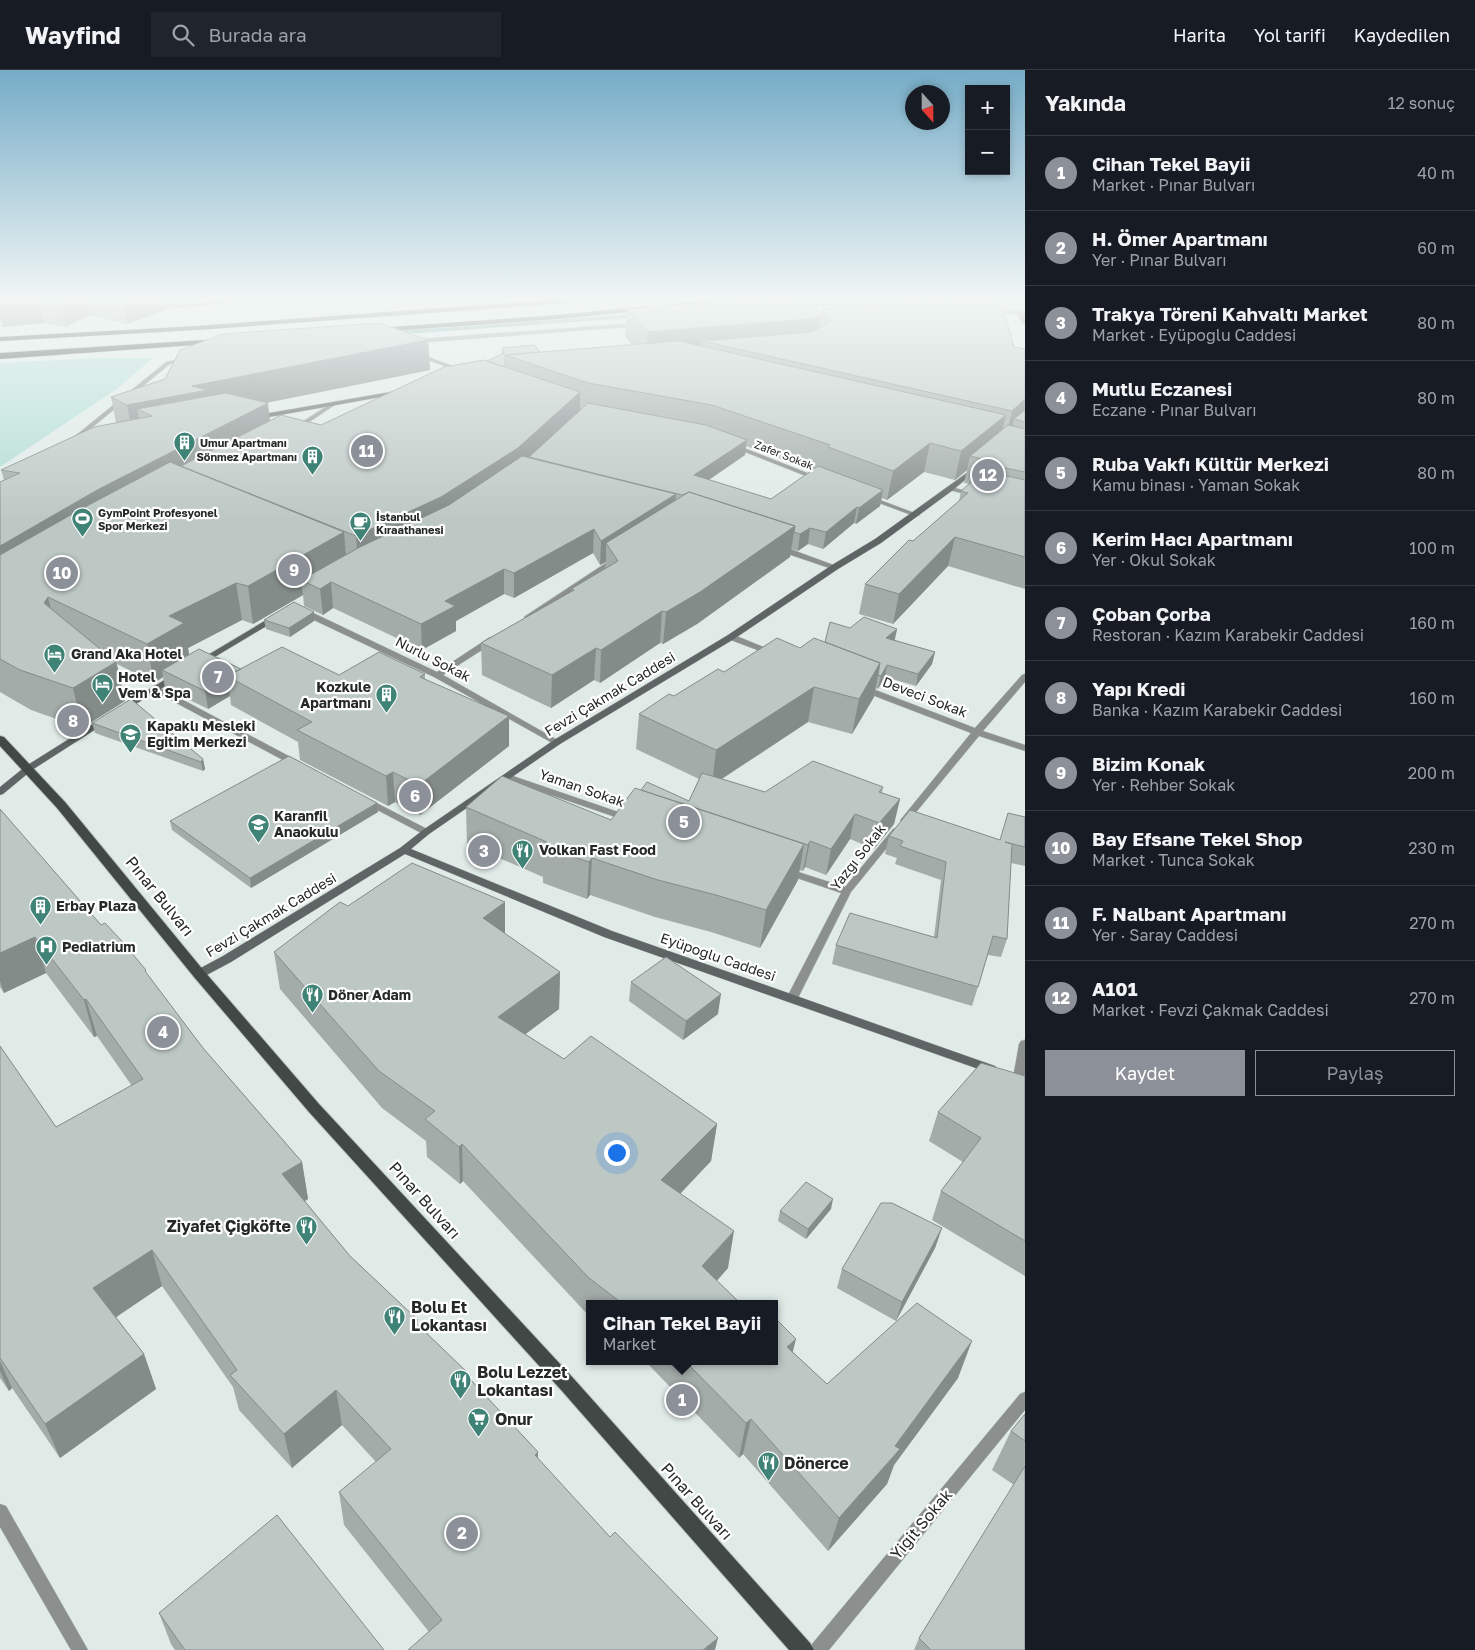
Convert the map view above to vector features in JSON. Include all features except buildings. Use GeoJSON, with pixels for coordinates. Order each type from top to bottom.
{"type":"FeatureCollection","features":[{"type":"Feature","properties":{"kind":"main road"},"geometry":{"type":"LineString","coordinates":[[0,739],[29,768]]}},
{"type":"Feature","properties":{"kind":"main road"},"geometry":{"type":"LineString","coordinates":[[0,745],[29,768]]}},
{"type":"Feature","properties":{"kind":"main road","name":"Pınar Bulvarı"},"geometry":{"type":"LineString","coordinates":[[29,768],[199,974],[314,1108],[568,1385],[803,1650]]}},
{"type":"Feature","properties":{"kind":"street"},"geometry":{"type":"LineString","coordinates":[[67,446],[80,433],[156,373]]}},
{"type":"Feature","properties":{"kind":"street"},"geometry":{"type":"LineString","coordinates":[[255,418],[404,392]]}},
{"type":"Feature","properties":{"kind":"street"},"geometry":{"type":"LineString","coordinates":[[290,432],[332,405]]}},
{"type":"Feature","properties":{"kind":"street","name":"Zafer Sokak"},"geometry":{"type":"LineString","coordinates":[[724,442],[823,481]]}},
{"type":"Feature","properties":{"kind":"street","name":"Fevzi Çakmak Caddesi"},"geometry":{"type":"LineString","coordinates":[[199,974],[227,960],[404,850],[426,832],[557,742],[732,637],[916,515],[986,460]]}},
{"type":"Feature","properties":{"kind":"street"},"geometry":{"type":"LineString","coordinates":[[951,489],[979,495]]}},
{"type":"Feature","properties":{"kind":"street"},"geometry":{"type":"LineString","coordinates":[[860,494],[916,515]]}},
{"type":"Feature","properties":{"kind":"street"},"geometry":{"type":"LineString","coordinates":[[770,545],[835,567]]}},
{"type":"Feature","properties":{"kind":"street"},"geometry":{"type":"LineString","coordinates":[[520,622],[619,559]]}},
{"type":"Feature","properties":{"kind":"street","name":"Nurlu Sokak"},"geometry":{"type":"LineString","coordinates":[[299,604],[437,675],[557,742]]}},
{"type":"Feature","properties":{"kind":"street"},"geometry":{"type":"LineString","coordinates":[[196,664],[286,612]]}},
{"type":"Feature","properties":{"kind":"street"},"geometry":{"type":"LineString","coordinates":[[437,675],[503,633]]}},
{"type":"Feature","properties":{"kind":"street"},"geometry":{"type":"LineString","coordinates":[[732,637],[786,658]]}},
{"type":"Feature","properties":{"kind":"street"},"geometry":{"type":"LineString","coordinates":[[0,792],[29,768],[179,674]]}},
{"type":"Feature","properties":{"kind":"street","name":"Yazgı Sokak"},"geometry":{"type":"LineString","coordinates":[[792,999],[847,891],[977,732],[1025,677]]}},
{"type":"Feature","properties":{"kind":"street","name":"Deveci Sokak"},"geometry":{"type":"LineString","coordinates":[[850,683],[977,732],[1025,748]]}},
{"type":"Feature","properties":{"kind":"street"},"geometry":{"type":"LineString","coordinates":[[155,688],[304,767]]}},
{"type":"Feature","properties":{"kind":"street","name":"Yaman Sokak"},"geometry":{"type":"LineString","coordinates":[[507,777],[637,821]]}},
{"type":"Feature","properties":{"kind":"street"},"geometry":{"type":"LineString","coordinates":[[356,795],[426,832]]}},
{"type":"Feature","properties":{"kind":"street","name":"Eyüpoğlu Caddesi"},"geometry":{"type":"LineString","coordinates":[[404,850],[608,934],[1014,1077]]}},
{"type":"Feature","properties":{"kind":"street"},"geometry":{"type":"LineString","coordinates":[[774,867],[847,891]]}},
{"type":"Feature","properties":{"kind":"street"},"geometry":{"type":"LineString","coordinates":[[1014,1077],[1025,1044]]}},
{"type":"Feature","properties":{"kind":"street","name":"Yiğit Sokak"},"geometry":{"type":"LineString","coordinates":[[818,1650],[1025,1399]]}},
{"type":"Feature","properties":{"kind":"street"},"geometry":{"type":"LineString","coordinates":[[0,1512],[80,1650]]}},
{"type":"Feature","properties":{"kind":"green space"},"geometry":{"type":"Polygon","coordinates":[[[0,373],[136,373],[118,388],[0,467],[0,373]]]}},
{"type":"Feature","properties":{"kind":"place","name":"F. Nalbant Apartmanı"},"geometry":{"type":"Point","coordinates":[367,451]}},
{"type":"Feature","properties":{"kind":"place","name":"Umur Apartmanı"},"geometry":{"type":"Point","coordinates":[184,462]}},
{"type":"Feature","properties":{"kind":"place","name":"A101"},"geometry":{"type":"Point","coordinates":[988,475]}},
{"type":"Feature","properties":{"kind":"place","name":"Sönmez Apartmanı"},"geometry":{"type":"Point","coordinates":[313,476]}},
{"type":"Feature","properties":{"kind":"place","name":"GymPoint Profesyonel Spor Merkezi"},"geometry":{"type":"Point","coordinates":[82,538]}},
{"type":"Feature","properties":{"kind":"place","name":"İstanbul Kıraathanesi"},"geometry":{"type":"Point","coordinates":[360,542]}},
{"type":"Feature","properties":{"kind":"place","name":"Bizim Konak"},"geometry":{"type":"Point","coordinates":[294,570]}},
{"type":"Feature","properties":{"kind":"place","name":"Bay Efsane Tekel Shop"},"geometry":{"type":"Point","coordinates":[62,573]}},
{"type":"Feature","properties":{"kind":"place","name":"Grand Aka Hotel"},"geometry":{"type":"Point","coordinates":[55,673]}},
{"type":"Feature","properties":{"kind":"place","name":"Çoban Çorba"},"geometry":{"type":"Point","coordinates":[218,677]}},
{"type":"Feature","properties":{"kind":"place","name":"Hotel Vem & Spa"},"geometry":{"type":"Point","coordinates":[102,704]}},
{"type":"Feature","properties":{"kind":"place","name":"Kozkule Apartmanı"},"geometry":{"type":"Point","coordinates":[387,714]}},
{"type":"Feature","properties":{"kind":"place","name":"Yapı Kredi"},"geometry":{"type":"Point","coordinates":[73,721]}},
{"type":"Feature","properties":{"kind":"place","name":"Kapaklı Mesleki Eğitim Merkezi"},"geometry":{"type":"Point","coordinates":[131,753]}},
{"type":"Feature","properties":{"kind":"place","name":"Kerim Hacı Apartmanı"},"geometry":{"type":"Point","coordinates":[415,796]}},
{"type":"Feature","properties":{"kind":"place","name":"Ruba Vakfı Kültür Merkezi"},"geometry":{"type":"Point","coordinates":[684,822]}},
{"type":"Feature","properties":{"kind":"place","name":"Karanfil Anaokulu"},"geometry":{"type":"Point","coordinates":[258,843]}},
{"type":"Feature","properties":{"kind":"place","name":"Trakya Töreni Kahvaltı Market"},"geometry":{"type":"Point","coordinates":[484,851]}},
{"type":"Feature","properties":{"kind":"place","name":"Volkan Fast Food"},"geometry":{"type":"Point","coordinates":[523,869]}},
{"type":"Feature","properties":{"kind":"place","name":"Erbay Plaza"},"geometry":{"type":"Point","coordinates":[40,925]}},
{"type":"Feature","properties":{"kind":"place","name":"Pediatrium"},"geometry":{"type":"Point","coordinates":[46,966]}},
{"type":"Feature","properties":{"kind":"place","name":"Döner Adam"},"geometry":{"type":"Point","coordinates":[312,1014]}},
{"type":"Feature","properties":{"kind":"place","name":"Mutlu Eczanesi"},"geometry":{"type":"Point","coordinates":[163,1032]}},
{"type":"Feature","properties":{"kind":"place","name":"Ziyafet Çiğköfte"},"geometry":{"type":"Point","coordinates":[307,1245]}},
{"type":"Feature","properties":{"kind":"place","name":"Bolu Et Lokantası"},"geometry":{"type":"Point","coordinates":[395,1335]}},
{"type":"Feature","properties":{"kind":"place","name":"Bolu Lezzet Lokantası"},"geometry":{"type":"Point","coordinates":[461,1400]}},
{"type":"Feature","properties":{"kind":"place","name":"Cihan Tekel Bayii"},"geometry":{"type":"Point","coordinates":[682,1400]}},
{"type":"Feature","properties":{"kind":"place","name":"Onur"},"geometry":{"type":"Point","coordinates":[479,1438]}},
{"type":"Feature","properties":{"kind":"place","name":"Dönerce"},"geometry":{"type":"Point","coordinates":[768,1482]}},
{"type":"Feature","properties":{"kind":"place","name":"H. Ömer Apartmanı"},"geometry":{"type":"Point","coordinates":[462,1533]}}]}
